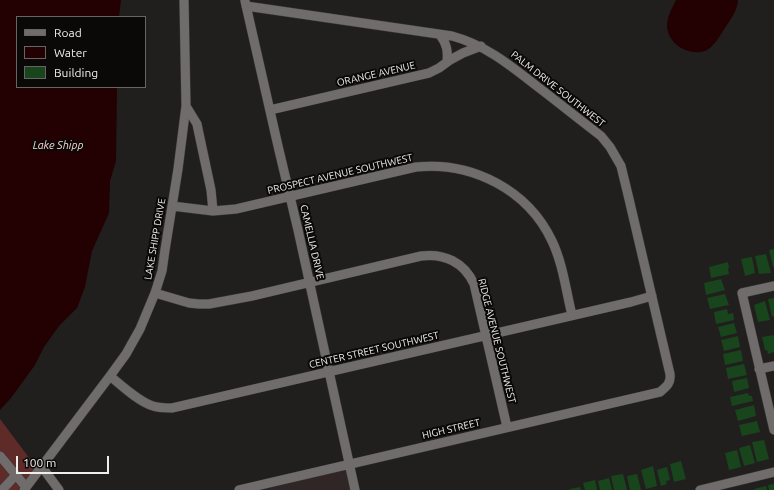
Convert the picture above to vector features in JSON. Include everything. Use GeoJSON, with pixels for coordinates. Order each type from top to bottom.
{"type":"FeatureCollection","features":[{"type":"Feature","properties":{"kind":"street","name":"LAKE SHIPP DRIVE"},"geometry":{"type":"LineString","coordinates":[[25,489],[126,354],[140,329],[155,293],[162,271],[183,137],[186,106],[184,0]]}},
{"type":"Feature","properties":{"kind":"street","name":"PALM DRIVE SOUTHWEST"},"geometry":{"type":"LineString","coordinates":[[245,3],[463,39],[481,46],[502,59],[600,136],[610,147],[621,166],[670,374],[669,384],[666,387]]}},
{"type":"Feature","properties":{"kind":"street","name":"CAMELLIA DRIVE"},"geometry":{"type":"LineString","coordinates":[[245,3],[310,281],[355,490]]}},
{"type":"Feature","properties":{"kind":"street"},"geometry":{"type":"LineString","coordinates":[[440,35],[447,48],[447,62]]}},
{"type":"Feature","properties":{"kind":"street","name":"ORANGE AVENUE"},"geometry":{"type":"LineString","coordinates":[[270,110],[428,73],[463,53],[481,46]]}},
{"type":"Feature","properties":{"kind":"street"},"geometry":{"type":"LineString","coordinates":[[186,106],[197,124],[211,190],[213,211]]}},
{"type":"Feature","properties":{"kind":"street","name":"PROSPECT AVENUE SOUTHWEST"},"geometry":{"type":"LineString","coordinates":[[172,206],[213,211],[236,209],[416,167],[425,166],[460,169],[477,174],[492,181],[517,197],[528,207],[542,224],[552,242],[559,260],[572,315]]}},
{"type":"Feature","properties":{"kind":"street","name":"RIDGE AVENUE SOUTHWEST"},"geometry":{"type":"LineString","coordinates":[[155,293],[189,303],[209,304],[252,296],[310,281],[421,256],[446,257],[464,269],[472,280],[507,428]]}},
{"type":"Feature","properties":{"kind":"street"},"geometry":{"type":"LineString","coordinates":[[774,286],[742,293],[774,430]]}},
{"type":"Feature","properties":{"kind":"street","name":"CENTER STREET SOUTHWEST"},"geometry":{"type":"LineString","coordinates":[[110,376],[146,403],[158,407],[172,408],[652,296]]}},
{"type":"Feature","properties":{"kind":"street"},"geometry":{"type":"LineString","coordinates":[[759,369],[774,366]]}},
{"type":"Feature","properties":{"kind":"street","name":"HIGH STREET"},"geometry":{"type":"LineString","coordinates":[[239,490],[660,392],[666,387]]}},
{"type":"Feature","properties":{"kind":"street"},"geometry":{"type":"LineString","coordinates":[[0,456],[25,489]]}},
{"type":"Feature","properties":{"kind":"street"},"geometry":{"type":"LineString","coordinates":[[42,467],[59,490]]}},
{"type":"Feature","properties":{"kind":"street"},"geometry":{"type":"LineString","coordinates":[[700,490],[774,472]]}},
{"type":"Feature","properties":{"kind":"street"},"geometry":{"type":"LineString","coordinates":[[2,490],[15,476]]}},
{"type":"Feature","properties":{"kind":"shaded area"},"geometry":{"type":"Polygon","coordinates":[[[0,419],[36,467],[18,490],[0,490],[0,419]]]}},
{"type":"Feature","properties":{"kind":"shaded area"},"geometry":{"type":"Polygon","coordinates":[[[346,469],[351,490],[263,490],[346,469]]]}},
{"type":"Feature","properties":{"kind":"water","name":"Lake Shipp"},"geometry":{"type":"Polygon","coordinates":[[[0,0],[121,0],[119,16],[16,16],[16,88],[117,88],[116,161],[110,181],[109,213],[92,251],[85,287],[77,308],[59,326],[44,347],[35,365],[11,398],[0,410],[0,0]]]}},
{"type":"Feature","properties":{"kind":"water"},"geometry":{"type":"Polygon","coordinates":[[[676,0],[738,0],[731,19],[712,47],[705,51],[692,52],[680,48],[671,39],[668,33],[668,19],[676,0]]]}},
{"type":"Feature","properties":{"kind":"building"},"geometry":{"type":"Polygon","coordinates":[[[774,249],[774,267],[773,267],[769,250],[774,249]]]}},
{"type":"Feature","properties":{"kind":"building"},"geometry":{"type":"Polygon","coordinates":[[[766,254],[771,273],[759,274],[755,256],[766,254]]]}},
{"type":"Feature","properties":{"kind":"building"},"geometry":{"type":"Polygon","coordinates":[[[752,257],[755,273],[745,276],[741,259],[752,257]]]}},
{"type":"Feature","properties":{"kind":"building"},"geometry":{"type":"Polygon","coordinates":[[[728,262],[729,274],[711,278],[709,267],[728,262]]]}},
{"type":"Feature","properties":{"kind":"building"},"geometry":{"type":"Polygon","coordinates":[[[721,279],[725,290],[706,295],[704,283],[721,279]]]}},
{"type":"Feature","properties":{"kind":"building"},"geometry":{"type":"Polygon","coordinates":[[[725,294],[729,305],[710,309],[707,298],[725,294]]]}},
{"type":"Feature","properties":{"kind":"building"},"geometry":{"type":"Polygon","coordinates":[[[774,298],[774,316],[772,317],[768,299],[774,298]]]}},
{"type":"Feature","properties":{"kind":"building"},"geometry":{"type":"Polygon","coordinates":[[[765,301],[770,320],[758,322],[754,305],[765,301]]]}},
{"type":"Feature","properties":{"kind":"building"},"geometry":{"type":"Polygon","coordinates":[[[727,309],[728,314],[733,313],[734,320],[716,324],[714,312],[727,309]]]}},
{"type":"Feature","properties":{"kind":"building"},"geometry":{"type":"Polygon","coordinates":[[[734,323],[737,333],[721,337],[718,327],[734,323]]]}},
{"type":"Feature","properties":{"kind":"building"},"geometry":{"type":"Polygon","coordinates":[[[774,335],[774,352],[768,354],[767,350],[765,350],[762,337],[774,335]]]}},
{"type":"Feature","properties":{"kind":"building"},"geometry":{"type":"Polygon","coordinates":[[[738,336],[740,347],[724,351],[721,340],[738,336]]]}},
{"type":"Feature","properties":{"kind":"building"},"geometry":{"type":"Polygon","coordinates":[[[741,350],[743,361],[725,365],[723,354],[741,350]]]}},
{"type":"Feature","properties":{"kind":"building"},"geometry":{"type":"Polygon","coordinates":[[[744,364],[747,375],[728,379],[726,368],[744,364]]]}},
{"type":"Feature","properties":{"kind":"building"},"geometry":{"type":"Polygon","coordinates":[[[747,378],[749,388],[734,392],[732,381],[747,378]]]}},
{"type":"Feature","properties":{"kind":"building"},"geometry":{"type":"Polygon","coordinates":[[[748,393],[749,396],[752,396],[753,401],[732,406],[730,397],[748,393]]]}},
{"type":"Feature","properties":{"kind":"building"},"geometry":{"type":"Polygon","coordinates":[[[754,405],[756,416],[738,421],[735,410],[754,405]]]}},
{"type":"Feature","properties":{"kind":"building"},"geometry":{"type":"Polygon","coordinates":[[[757,421],[760,432],[742,436],[739,425],[757,421]]]}},
{"type":"Feature","properties":{"kind":"building"},"geometry":{"type":"Polygon","coordinates":[[[764,440],[769,459],[757,462],[752,442],[764,440]]]}},
{"type":"Feature","properties":{"kind":"building"},"geometry":{"type":"Polygon","coordinates":[[[750,445],[755,463],[744,466],[739,448],[750,445]]]}},
{"type":"Feature","properties":{"kind":"building"},"geometry":{"type":"Polygon","coordinates":[[[737,450],[741,467],[729,470],[725,453],[737,450]]]}},
{"type":"Feature","properties":{"kind":"building"},"geometry":{"type":"Polygon","coordinates":[[[681,461],[686,479],[674,482],[670,464],[681,461]]]}},
{"type":"Feature","properties":{"kind":"building"},"geometry":{"type":"Polygon","coordinates":[[[653,466],[657,486],[646,489],[641,470],[653,466]]]}},
{"type":"Feature","properties":{"kind":"building"},"geometry":{"type":"Polygon","coordinates":[[[667,467],[670,480],[666,481],[667,484],[661,486],[657,470],[667,467]]]}},
{"type":"Feature","properties":{"kind":"building"},"geometry":{"type":"Polygon","coordinates":[[[623,474],[627,490],[614,490],[611,476],[623,474]]]}},
{"type":"Feature","properties":{"kind":"building"},"geometry":{"type":"Polygon","coordinates":[[[637,474],[641,490],[630,490],[627,476],[637,474]]]}},
{"type":"Feature","properties":{"kind":"building"},"geometry":{"type":"Polygon","coordinates":[[[609,478],[612,490],[600,490],[598,481],[609,478]]]}},
{"type":"Feature","properties":{"kind":"building"},"geometry":{"type":"Polygon","coordinates":[[[595,480],[597,490],[585,490],[583,483],[595,480]]]}},
{"type":"Feature","properties":{"kind":"building"},"geometry":{"type":"Polygon","coordinates":[[[774,484],[774,490],[769,490],[768,485],[774,484]]]}},
{"type":"Feature","properties":{"kind":"building"},"geometry":{"type":"Polygon","coordinates":[[[766,486],[767,490],[754,489],[766,486]]]}},
{"type":"Feature","properties":{"kind":"building"},"geometry":{"type":"Polygon","coordinates":[[[580,487],[581,490],[570,490],[570,489],[580,487]]]}}]}
